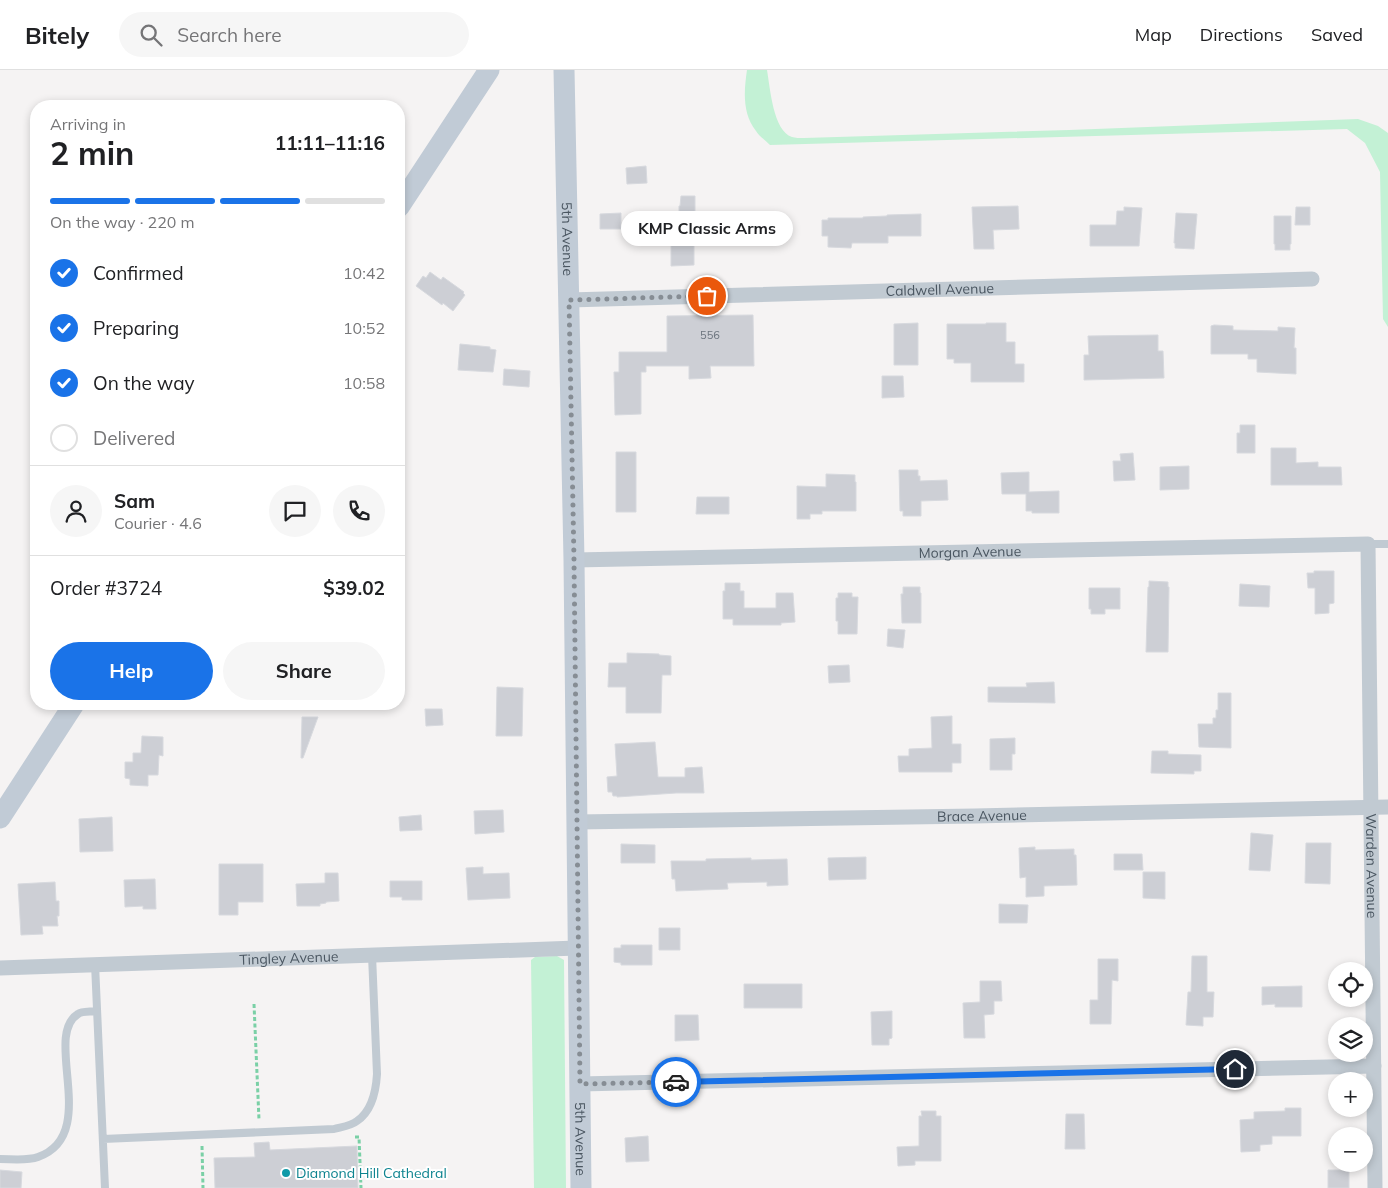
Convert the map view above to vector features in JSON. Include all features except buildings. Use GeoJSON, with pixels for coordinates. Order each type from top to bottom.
{"type":"FeatureCollection","features":[{"type":"Feature","properties":{"kind":"street"},"geometry":{"type":"LineString","coordinates":[[405,198],[489,70]]}},
{"type":"Feature","properties":{"kind":"street","name":"5th Avenue"},"geometry":{"type":"LineString","coordinates":[[564,70],[574,560],[581,1188]]}},
{"type":"Feature","properties":{"kind":"street","name":"Caldwell Avenue"},"geometry":{"type":"LineString","coordinates":[[569,300],[1312,279]]}},
{"type":"Feature","properties":{"kind":"street","name":"Morgan Avenue"},"geometry":{"type":"LineString","coordinates":[[574,560],[1368,544]]}},
{"type":"Feature","properties":{"kind":"street","name":"Warden Avenue"},"geometry":{"type":"LineString","coordinates":[[1368,544],[1375,1188]]}},
{"type":"Feature","properties":{"kind":"street"},"geometry":{"type":"LineString","coordinates":[[0,818],[70,710]]}},
{"type":"Feature","properties":{"kind":"street","name":"Brace Avenue"},"geometry":{"type":"LineString","coordinates":[[576,822],[1388,807]]}},
{"type":"Feature","properties":{"kind":"street","name":"Tingley Avenue"},"geometry":{"type":"LineString","coordinates":[[0,968],[577,948]]}},
{"type":"Feature","properties":{"kind":"street"},"geometry":{"type":"LineString","coordinates":[[580,1084],[1374,1066]]}},
{"type":"Feature","properties":{"kind":"lane"},"geometry":{"type":"LineString","coordinates":[[1368,544],[1388,544]]}},
{"type":"Feature","properties":{"kind":"lane"},"geometry":{"type":"LineString","coordinates":[[103,1139],[334,1129],[356,1122],[369,1109],[376,1089],[372,955]]}},
{"type":"Feature","properties":{"kind":"lane"},"geometry":{"type":"LineString","coordinates":[[95,964],[105,1188]]}},
{"type":"Feature","properties":{"kind":"lane"},"geometry":{"type":"LineString","coordinates":[[0,1159],[36,1158],[52,1149],[59,1142],[64,1134],[69,1112],[66,1034],[70,1022],[78,1013],[96,1011]]}},
{"type":"Feature","properties":{"kind":"path"},"geometry":{"type":"LineString","coordinates":[[254,1004],[260,1132]]}},
{"type":"Feature","properties":{"kind":"path"},"geometry":{"type":"LineString","coordinates":[[349,1137],[359,1137],[361,1188]]}},
{"type":"Feature","properties":{"kind":"path"},"geometry":{"type":"LineString","coordinates":[[202,1143],[203,1188]]}},
{"type":"Feature","properties":{"kind":"green space"},"geometry":{"type":"Polygon","coordinates":[[[747,70],[767,70],[771,97],[777,118],[786,133],[796,138],[1358,119],[1378,126],[1388,133],[1388,327],[1383,319],[1380,172],[1365,143],[1347,129],[770,145],[757,133],[748,117],[745,102],[747,70]]]}},
{"type":"Feature","properties":{"kind":"green space"},"geometry":{"type":"Polygon","coordinates":[[[557,956],[564,960],[566,1188],[534,1188],[531,960],[535,957],[557,956]]]}},
{"type":"Feature","properties":{"kind":"way so far"},"geometry":{"type":"LineString","coordinates":[[676,1082],[580,1084],[569,300],[707,296]]}},
{"type":"Feature","properties":{"kind":"place","name":"KMP Classic Arms"},"geometry":{"type":"Point","coordinates":[707,296]}},
{"type":"Feature","properties":{"kind":"place","name":"Diamond Hill Cathedral"},"geometry":{"type":"Point","coordinates":[286,1173]}},
{"type":"Feature","properties":{"kind":"route"},"geometry":{"type":"LineString","coordinates":[[676,1082],[1235,1069]]}}]}
